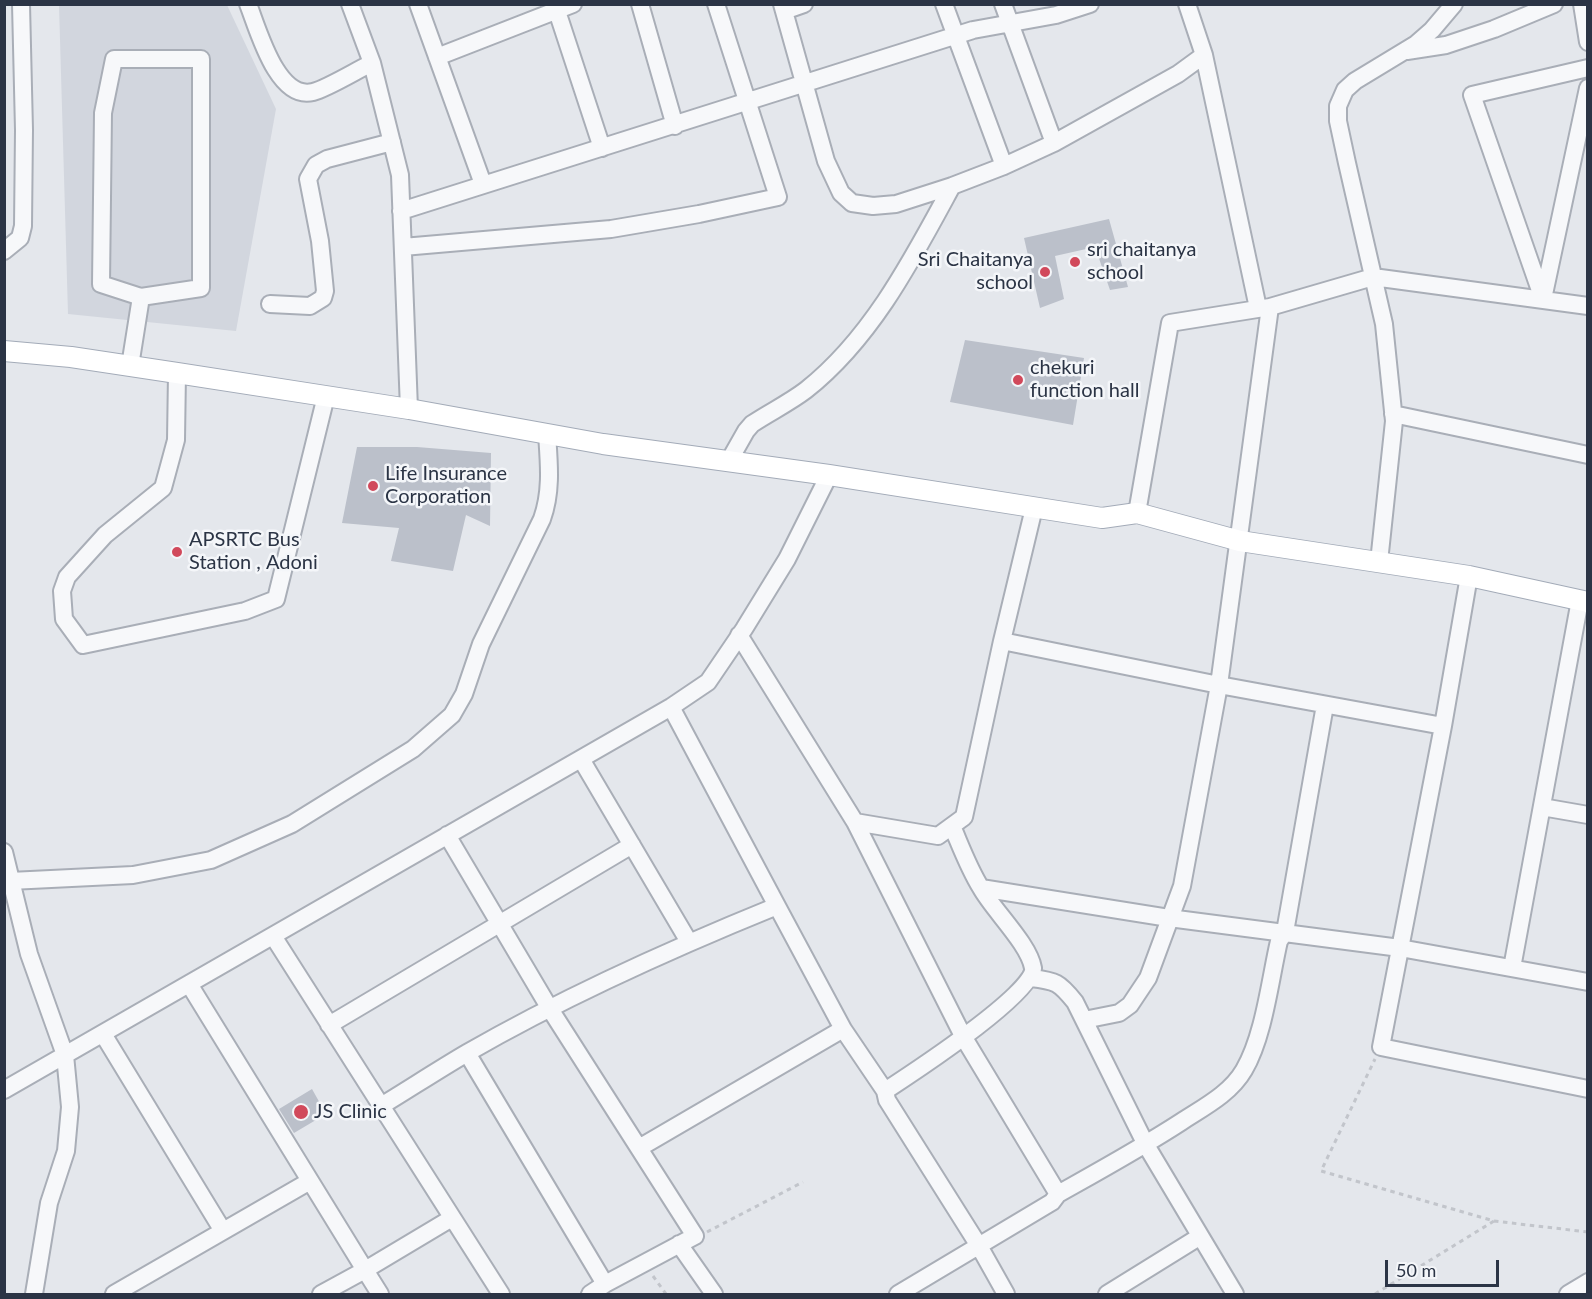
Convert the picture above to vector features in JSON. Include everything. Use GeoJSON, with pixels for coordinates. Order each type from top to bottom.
{"type":"FeatureCollection","features":[{"type":"Feature","properties":{"kind":"main road"},"geometry":{"type":"LineString","coordinates":[[4,351],[71,357],[177,373],[409,409],[603,444],[829,475],[1102,518],[1137,513],[1240,541],[1469,576],[1584,601]]}},
{"type":"Feature","properties":{"kind":"street"},"geometry":{"type":"LineString","coordinates":[[4,251],[20,238],[23,226],[24,130],[21,4]]}},
{"type":"Feature","properties":{"kind":"street"},"geometry":{"type":"LineString","coordinates":[[248,4],[273,67],[286,84],[298,92],[312,92],[372,63]]}},
{"type":"Feature","properties":{"kind":"street"},"geometry":{"type":"LineString","coordinates":[[350,4],[372,63],[400,175],[409,409]]}},
{"type":"Feature","properties":{"kind":"street"},"geometry":{"type":"LineString","coordinates":[[418,4],[483,184]]}},
{"type":"Feature","properties":{"kind":"street"},"geometry":{"type":"LineString","coordinates":[[437,57],[573,4]]}},
{"type":"Feature","properties":{"kind":"street"},"geometry":{"type":"LineString","coordinates":[[640,4],[675,126]]}},
{"type":"Feature","properties":{"kind":"street"},"geometry":{"type":"LineString","coordinates":[[403,247],[611,229],[699,214],[778,197],[717,4]]}},
{"type":"Feature","properties":{"kind":"street"},"geometry":{"type":"LineString","coordinates":[[804,4],[783,8],[826,162],[842,193],[852,203],[873,206],[896,204],[1004,166],[1054,143],[1178,74],[1204,55]]}},
{"type":"Feature","properties":{"kind":"street"},"geometry":{"type":"LineString","coordinates":[[944,4],[1004,166]]}},
{"type":"Feature","properties":{"kind":"street"},"geometry":{"type":"LineString","coordinates":[[1003,4],[1054,143]]}},
{"type":"Feature","properties":{"kind":"street"},"geometry":{"type":"LineString","coordinates":[[401,211],[954,36],[1056,15],[1090,4]]}},
{"type":"Feature","properties":{"kind":"street"},"geometry":{"type":"LineString","coordinates":[[1084,1020],[1119,1013],[1130,1005],[1148,978],[1182,886],[1219,685],[1240,541],[1264,307],[1204,55],[1187,4]]}},
{"type":"Feature","properties":{"kind":"street"},"geometry":{"type":"LineString","coordinates":[[1379,562],[1394,421],[1384,324],[1338,121],[1338,106],[1345,90],[1355,81],[1416,44],[1432,30],[1454,4]]}},
{"type":"Feature","properties":{"kind":"street"},"geometry":{"type":"LineString","coordinates":[[1405,51],[1446,45],[1494,29],[1554,4]]}},
{"type":"Feature","properties":{"kind":"street"},"geometry":{"type":"LineString","coordinates":[[1582,4],[1587,42]]}},
{"type":"Feature","properties":{"kind":"street"},"geometry":{"type":"LineString","coordinates":[[557,11],[602,148]]}},
{"type":"Feature","properties":{"kind":"street"},"geometry":{"type":"LineString","coordinates":[[114,59],[201,60],[201,288],[141,297],[100,284],[103,112],[114,59]]}},
{"type":"Feature","properties":{"kind":"street"},"geometry":{"type":"LineString","coordinates":[[1543,299],[1472,95],[1587,68]]}},
{"type":"Feature","properties":{"kind":"street"},"geometry":{"type":"LineString","coordinates":[[1543,299],[1587,88]]}},
{"type":"Feature","properties":{"kind":"street"},"geometry":{"type":"LineString","coordinates":[[270,304],[310,306],[323,298],[326,291],[320,241],[309,188],[308,179],[311,172],[327,159],[392,142]]}},
{"type":"Feature","properties":{"kind":"street"},"geometry":{"type":"LineString","coordinates":[[729,461],[752,424],[807,389],[838,361],[872,319],[919,246],[952,186]]}},
{"type":"Feature","properties":{"kind":"street"},"geometry":{"type":"LineString","coordinates":[[1137,513],[1170,323],[1264,307],[1373,277],[1587,306]]}},
{"type":"Feature","properties":{"kind":"street"},"geometry":{"type":"LineString","coordinates":[[130,366],[141,297]]}},
{"type":"Feature","properties":{"kind":"street"},"geometry":{"type":"LineString","coordinates":[[177,373],[176,440],[163,488],[105,535],[67,577],[62,591],[64,619],[83,645],[245,611],[276,599],[326,396]]}},
{"type":"Feature","properties":{"kind":"street"},"geometry":{"type":"LineString","coordinates":[[1393,414],[1587,455]]}},
{"type":"Feature","properties":{"kind":"street"},"geometry":{"type":"LineString","coordinates":[[10,881],[133,875],[211,860],[292,824],[413,749],[452,715],[464,694],[481,644],[542,519],[548,503],[550,478],[548,434]]}},
{"type":"Feature","properties":{"kind":"street"},"geometry":{"type":"LineString","coordinates":[[4,1090],[580,759],[708,682],[787,559],[829,475]]}},
{"type":"Feature","properties":{"kind":"street"},"geometry":{"type":"LineString","coordinates":[[855,822],[938,837],[964,817],[1002,641],[1034,508]]}},
{"type":"Feature","properties":{"kind":"street"},"geometry":{"type":"LineString","coordinates":[[1469,576],[1443,726],[1381,1047],[1587,1089]]}},
{"type":"Feature","properties":{"kind":"street"},"geometry":{"type":"LineString","coordinates":[[1512,968],[1584,601]]}},
{"type":"Feature","properties":{"kind":"street"},"geometry":{"type":"LineString","coordinates":[[739,635],[855,822],[964,1038],[1058,1194]]}},
{"type":"Feature","properties":{"kind":"street"},"geometry":{"type":"LineString","coordinates":[[1002,641],[1219,685],[1443,726]]}},
{"type":"Feature","properties":{"kind":"street"},"geometry":{"type":"LineString","coordinates":[[898,1294],[1052,1202],[1058,1194],[1146,1145],[1215,1100],[1232,1086],[1244,1070],[1257,1040],[1279,941],[1285,932],[1325,705]]}},
{"type":"Feature","properties":{"kind":"street"},"geometry":{"type":"LineString","coordinates":[[671,706],[843,1029],[885,1091],[887,1100],[979,1246],[1006,1294]]}},
{"type":"Feature","properties":{"kind":"street"},"geometry":{"type":"LineString","coordinates":[[580,759],[689,942]]}},
{"type":"Feature","properties":{"kind":"street"},"geometry":{"type":"LineString","coordinates":[[1542,807],[1587,815]]}},
{"type":"Feature","properties":{"kind":"street"},"geometry":{"type":"LineString","coordinates":[[885,1091],[964,1038],[1031,978],[1033,969],[1027,953],[981,888],[952,826]]}},
{"type":"Feature","properties":{"kind":"street"},"geometry":{"type":"LineString","coordinates":[[447,835],[550,1009],[695,1236],[590,1294]]}},
{"type":"Feature","properties":{"kind":"street"},"geometry":{"type":"LineString","coordinates":[[329,1025],[632,846]]}},
{"type":"Feature","properties":{"kind":"street"},"geometry":{"type":"LineString","coordinates":[[4,852],[29,954],[65,1055],[70,1107],[66,1151],[49,1203],[34,1294]]}},
{"type":"Feature","properties":{"kind":"street"},"geometry":{"type":"LineString","coordinates":[[981,888],[1169,918],[1400,948],[1587,982]]}},
{"type":"Feature","properties":{"kind":"street"},"geometry":{"type":"LineString","coordinates":[[381,1106],[467,1053],[550,1009],[689,942],[777,906]]}},
{"type":"Feature","properties":{"kind":"street"},"geometry":{"type":"LineString","coordinates":[[273,936],[501,1294]]}},
{"type":"Feature","properties":{"kind":"street"},"geometry":{"type":"LineString","coordinates":[[1031,978],[1052,980],[1063,987],[1075,1002],[1146,1145],[1235,1294]]}},
{"type":"Feature","properties":{"kind":"street"},"geometry":{"type":"LineString","coordinates":[[189,984],[380,1294]]}},
{"type":"Feature","properties":{"kind":"street"},"geometry":{"type":"LineString","coordinates":[[639,1148],[843,1029]]}},
{"type":"Feature","properties":{"kind":"street"},"geometry":{"type":"LineString","coordinates":[[103,1034],[223,1231]]}},
{"type":"Feature","properties":{"kind":"street"},"geometry":{"type":"LineString","coordinates":[[467,1053],[605,1284]]}},
{"type":"Feature","properties":{"kind":"street"},"geometry":{"type":"LineString","coordinates":[[114,1294],[310,1180]]}},
{"type":"Feature","properties":{"kind":"street"},"geometry":{"type":"LineString","coordinates":[[321,1294],[452,1218]]}},
{"type":"Feature","properties":{"kind":"street"},"geometry":{"type":"LineString","coordinates":[[1107,1294],[1199,1237]]}},
{"type":"Feature","properties":{"kind":"street"},"geometry":{"type":"LineString","coordinates":[[680,1244],[714,1294]]}},
{"type":"Feature","properties":{"kind":"street"},"geometry":{"type":"LineString","coordinates":[[1568,1294],[1587,1282]]}},
{"type":"Feature","properties":{"kind":"path"},"geometry":{"type":"LineString","coordinates":[[1381,1047],[1321,1171],[1494,1221],[1587,1232]]}},
{"type":"Feature","properties":{"kind":"path"},"geometry":{"type":"LineString","coordinates":[[706,1233],[803,1182]]}},
{"type":"Feature","properties":{"kind":"path"},"geometry":{"type":"LineString","coordinates":[[1375,1294],[1494,1221]]}},
{"type":"Feature","properties":{"kind":"path"},"geometry":{"type":"LineString","coordinates":[[649,1269],[666,1294]]}},
{"type":"Feature","properties":{"kind":"shaded area"},"geometry":{"type":"Polygon","coordinates":[[[59,5],[227,5],[276,109],[236,331],[68,314],[59,5]]]}},
{"type":"Feature","properties":{"kind":"building","name":"Sri Chaitanya school"},"geometry":{"type":"Polygon","coordinates":[[[1109,219],[1128,287],[1110,290],[1095,247],[1055,256],[1064,299],[1040,308],[1024,238],[1109,219]]]}},
{"type":"Feature","properties":{"kind":"building","name":"chekuri function hall"},"geometry":{"type":"Polygon","coordinates":[[[965,340],[1084,358],[1073,425],[950,402],[965,340]]]}},
{"type":"Feature","properties":{"kind":"building"},"geometry":{"type":"Polygon","coordinates":[[[357,447],[417,447],[491,453],[490,526],[466,515],[453,571],[391,561],[399,528],[342,523],[357,447]]]}},
{"type":"Feature","properties":{"kind":"building"},"geometry":{"type":"Polygon","coordinates":[[[312,1089],[326,1114],[294,1133],[279,1109],[312,1089]]]}},
{"type":"Feature","properties":{"kind":"place","name":"sri chaitanya school"},"geometry":{"type":"Point","coordinates":[1075,262]}},
{"type":"Feature","properties":{"kind":"place","name":"Sri Chaitanya school"},"geometry":{"type":"Point","coordinates":[1045,272]}},
{"type":"Feature","properties":{"kind":"place","name":"chekuri function hall"},"geometry":{"type":"Point","coordinates":[1018,380]}},
{"type":"Feature","properties":{"kind":"place","name":"Life Insurance Corporation"},"geometry":{"type":"Point","coordinates":[373,486]}},
{"type":"Feature","properties":{"kind":"place","name":"APSRTC Bus Station , Adoni"},"geometry":{"type":"Point","coordinates":[177,552]}},
{"type":"Feature","properties":{"kind":"place","name":"JS Clinic"},"geometry":{"type":"Point","coordinates":[301,1112]}}]}
